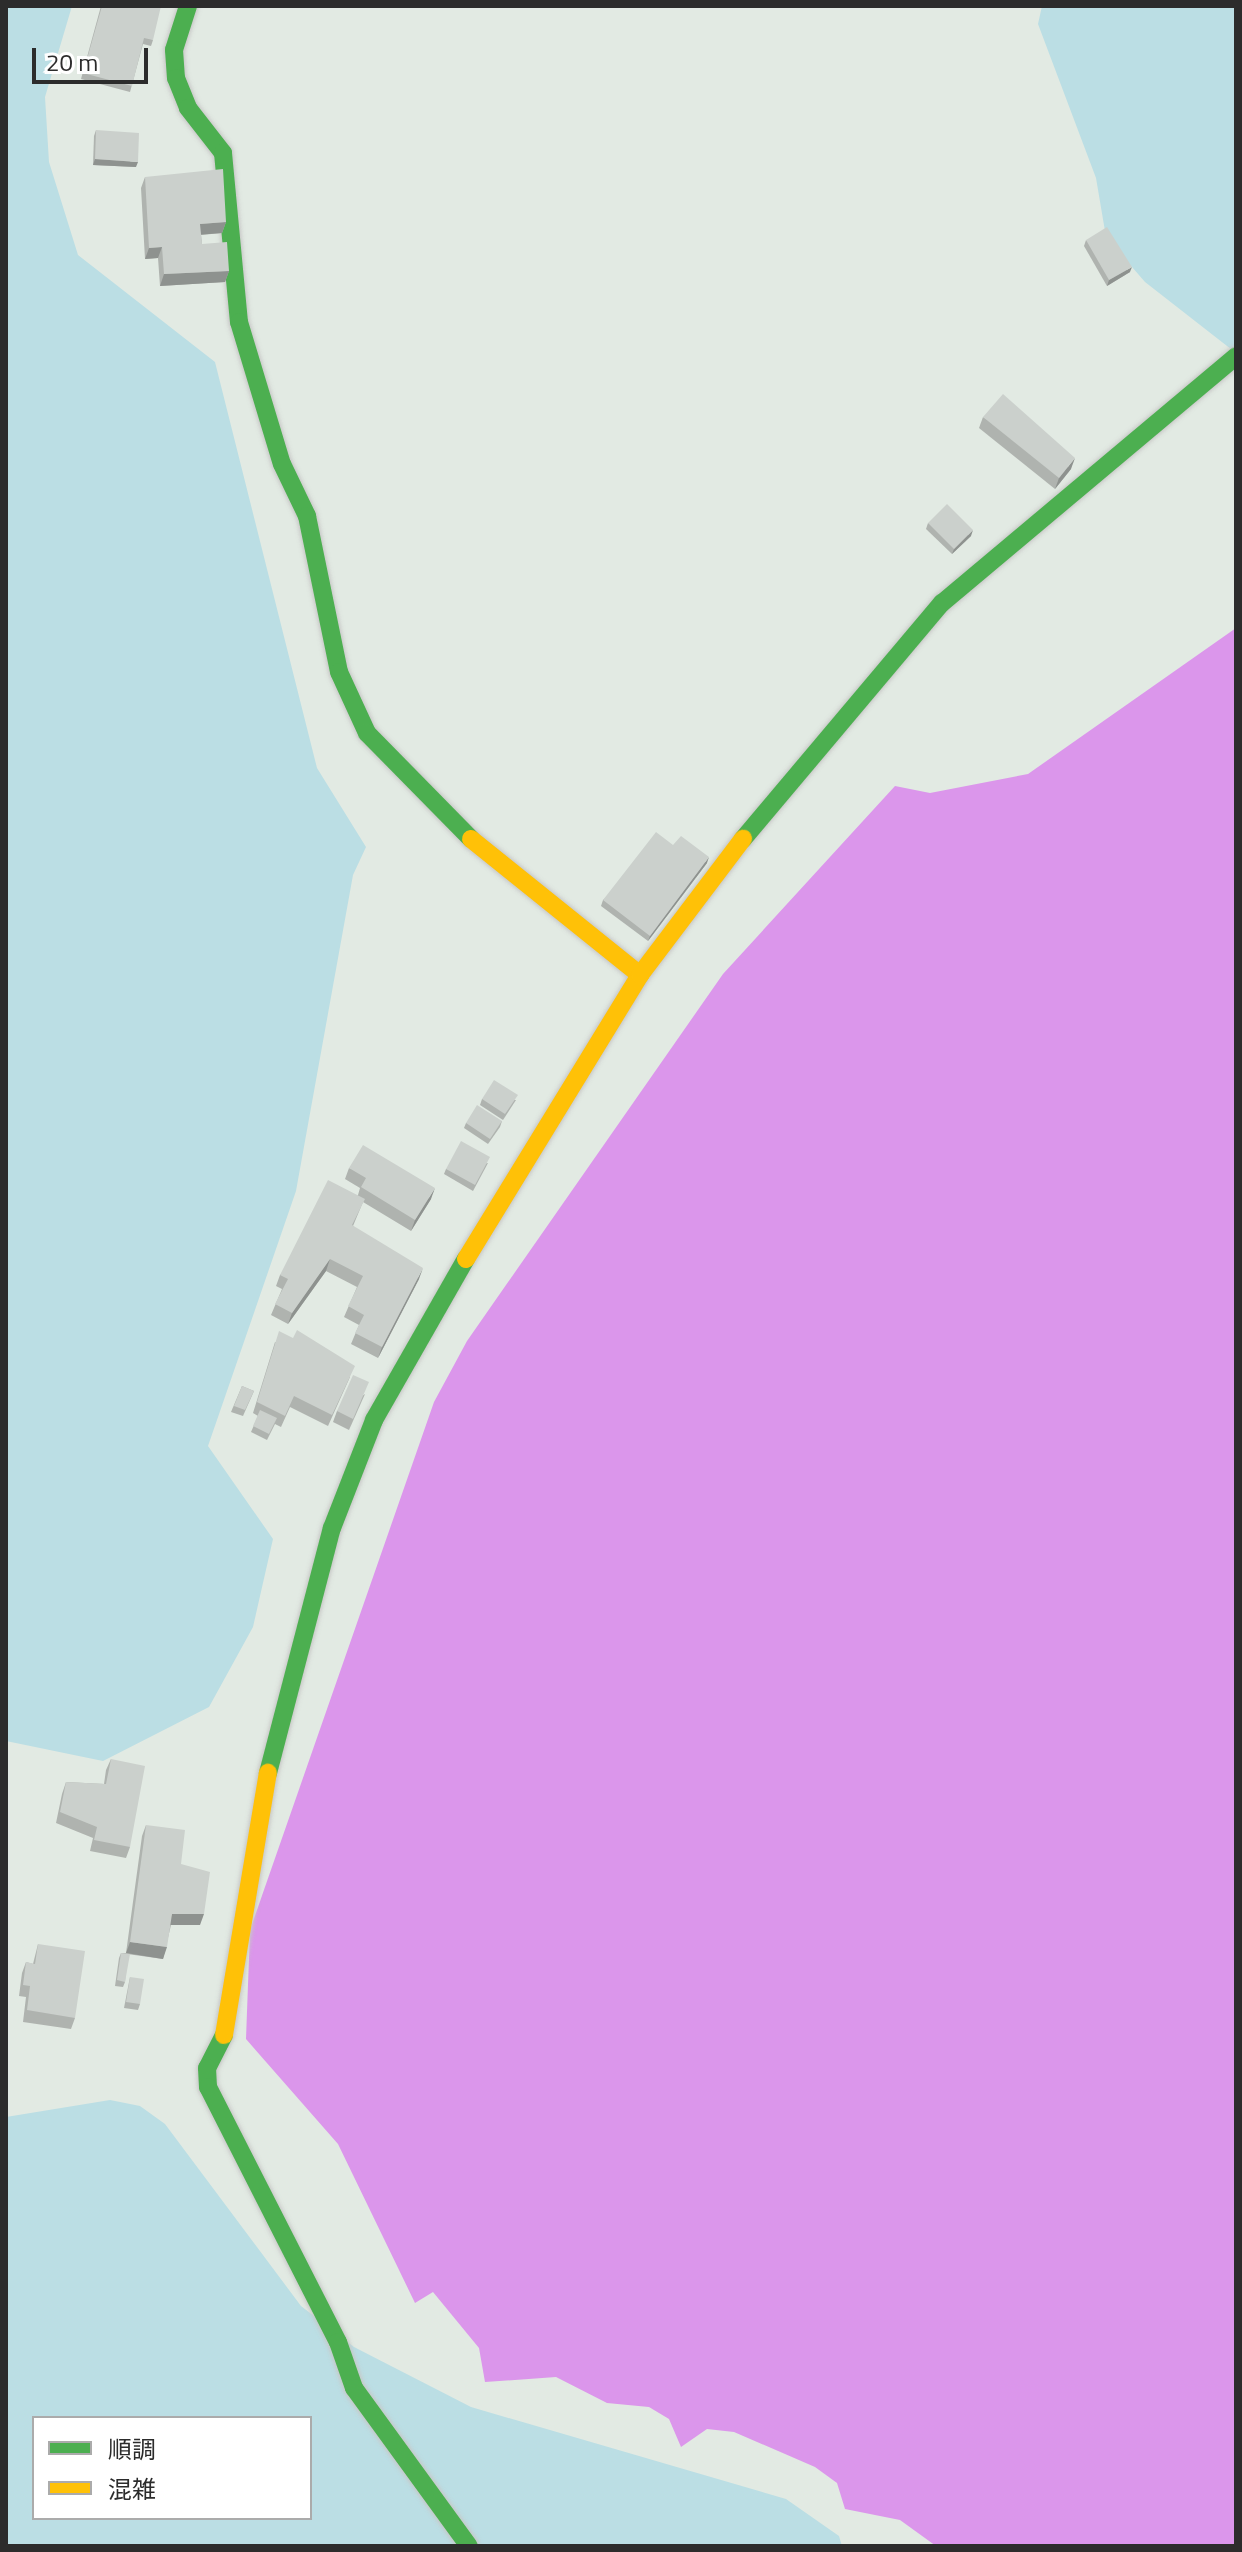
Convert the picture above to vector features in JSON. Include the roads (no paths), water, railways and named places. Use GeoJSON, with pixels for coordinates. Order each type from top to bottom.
{"type":"FeatureCollection","features":[{"type":"Feature","properties":{"kind":"street"},"geometry":{"type":"LineString","coordinates":[[188,6],[174,50],[176,78],[188,108],[223,153],[239,322],[282,464],[307,516],[339,672],[367,733],[437,812],[640,975]]}},
{"type":"Feature","properties":{"kind":"street"},"geometry":{"type":"LineString","coordinates":[[469,2546],[354,2388],[338,2342],[208,2087],[207,2068],[222,2045],[276,1732],[332,1528],[366,1439],[549,1115],[640,975],[864,688],[942,603],[1236,356]]}}]}
